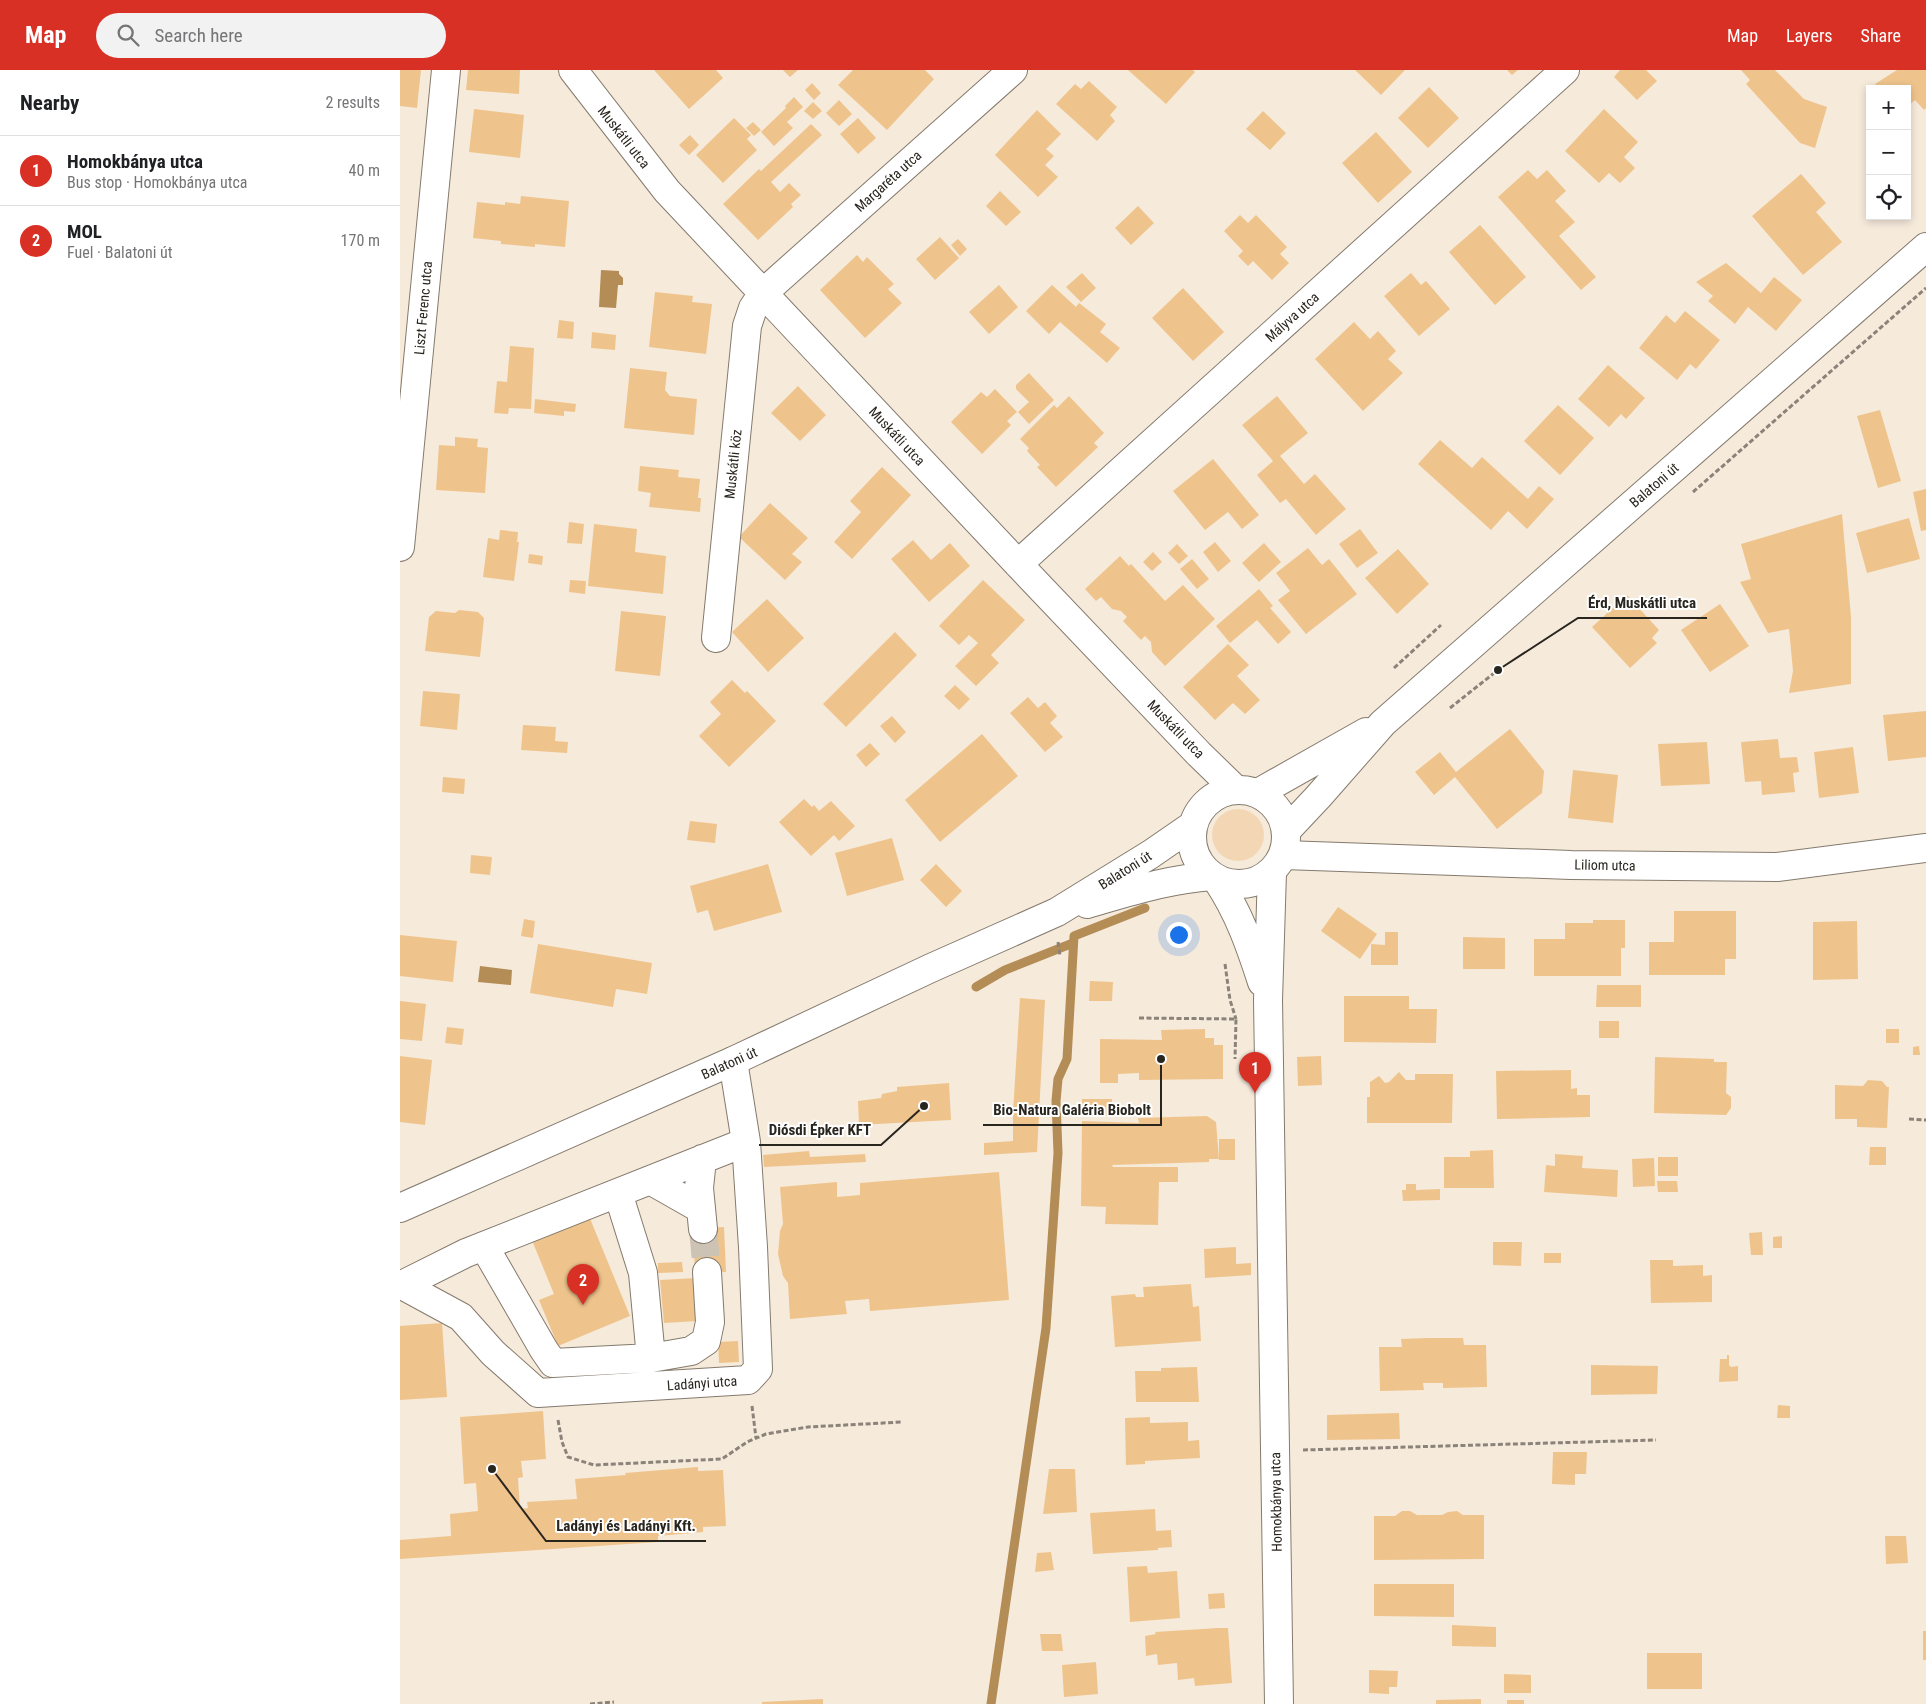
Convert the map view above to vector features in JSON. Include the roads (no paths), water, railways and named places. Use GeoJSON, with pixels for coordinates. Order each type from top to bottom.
{"type":"FeatureCollection","features":[{"type":"Feature","properties":{"kind":"street","name":"Liszt Ferenc utca"},"geometry":{"type":"LineString","coordinates":[[400,547],[446,70]]}},
{"type":"Feature","properties":{"kind":"street","name":"Muskátli utca"},"geometry":{"type":"LineString","coordinates":[[573,70],[667,191],[1192,747],[1247,791]]}},
{"type":"Feature","properties":{"kind":"street","name":"Margaréta utca"},"geometry":{"type":"LineString","coordinates":[[763,293],[1013,70]]}},
{"type":"Feature","properties":{"kind":"street","name":"Mályva utca"},"geometry":{"type":"LineString","coordinates":[[1018,564],[1566,70]]}},
{"type":"Feature","properties":{"kind":"street","name":"Balatoni út"},"geometry":{"type":"LineString","coordinates":[[1281,852],[1318,797],[1383,723],[1926,248]]}},
{"type":"Feature","properties":{"kind":"street","name":"Muskátli köz"},"geometry":{"type":"LineString","coordinates":[[716,638],[747,326],[752,308],[763,293]]}},
{"type":"Feature","properties":{"kind":"street","name":"Balatoni út"},"geometry":{"type":"LineString","coordinates":[[1247,791],[1383,723]]}},
{"type":"Feature","properties":{"kind":"street"},"geometry":{"type":"LineString","coordinates":[[1247,791],[1277,807],[1281,852],[1262,879],[1250,884],[1228,884],[1215,878],[1198,859],[1192,840],[1193,825],[1202,808],[1216,795],[1247,791]]}},
{"type":"Feature","properties":{"kind":"street","name":"Balatoni út"},"geometry":{"type":"LineString","coordinates":[[1057,924],[1193,825]]}},
{"type":"Feature","properties":{"kind":"street","name":"Liliom utca"},"geometry":{"type":"LineString","coordinates":[[1281,852],[1630,866],[1777,867],[1926,848]]}},
{"type":"Feature","properties":{"kind":"street","name":"Homokbánya utca"},"geometry":{"type":"LineString","coordinates":[[1279,1704],[1268,1000],[1281,852]]}},
{"type":"Feature","properties":{"kind":"street","name":"Balatoni út"},"geometry":{"type":"LineString","coordinates":[[400,1208],[733,1061],[932,968],[1057,924],[1163,883],[1187,878],[1215,878]]}},
{"type":"Feature","properties":{"kind":"street","name":"Homokbánya utca"},"geometry":{"type":"LineString","coordinates":[[1215,878],[1232,903],[1247,936],[1268,1000]]}},
{"type":"Feature","properties":{"kind":"street","name":"Ladányi utca"},"geometry":{"type":"LineString","coordinates":[[401,1285],[461,1317],[493,1353],[538,1393],[748,1380],[758,1369],[753,1247],[746,1142],[733,1061]]}},
{"type":"Feature","properties":{"kind":"street"},"geometry":{"type":"LineString","coordinates":[[401,1285],[484,1246],[746,1142]]}},
{"type":"Feature","properties":{"kind":"street"},"geometry":{"type":"LineString","coordinates":[[650,1180],[702,1219],[699,1188],[702,1159]]}},
{"type":"Feature","properties":{"kind":"street"},"geometry":{"type":"LineString","coordinates":[[618,1193],[643,1273],[651,1358]]}},
{"type":"Feature","properties":{"kind":"street"},"geometry":{"type":"LineString","coordinates":[[484,1246],[544,1350],[553,1362],[651,1358],[691,1351],[706,1341],[710,1322],[707,1272]]}},
{"type":"Feature","properties":{"kind":"waterway"},"geometry":{"type":"LineString","coordinates":[[991,1704],[1046,1328],[1058,1153],[1056,1101],[1058,1079],[1067,1059],[1074,936],[1145,908]]}},
{"type":"Feature","properties":{"kind":"waterway"},"geometry":{"type":"LineString","coordinates":[[976,987],[1005,970],[1073,943]]}},
{"type":"Feature","properties":{"kind":"tunnel"},"geometry":{"type":"LineString","coordinates":[[703,1229],[707,1272]]}},
{"type":"Feature","properties":{"kind":"place","name":"Érd, Muskátli utca"},"geometry":{"type":"Point","coordinates":[1498,670]}},
{"type":"Feature","properties":{"kind":"place","name":"Bio-Natura Galéria Biobolt"},"geometry":{"type":"Point","coordinates":[1161,1059]}},
{"type":"Feature","properties":{"kind":"place","name":"Homokbánya utca"},"geometry":{"type":"Point","coordinates":[1255,1093]}},
{"type":"Feature","properties":{"kind":"place","name":"Diósdi Épker KFT"},"geometry":{"type":"Point","coordinates":[924,1106]}},
{"type":"Feature","properties":{"kind":"place","name":"MOL"},"geometry":{"type":"Point","coordinates":[583,1305]}},
{"type":"Feature","properties":{"kind":"place","name":"Ladányi és Ladányi Kft."},"geometry":{"type":"Point","coordinates":[492,1469]}}]}
